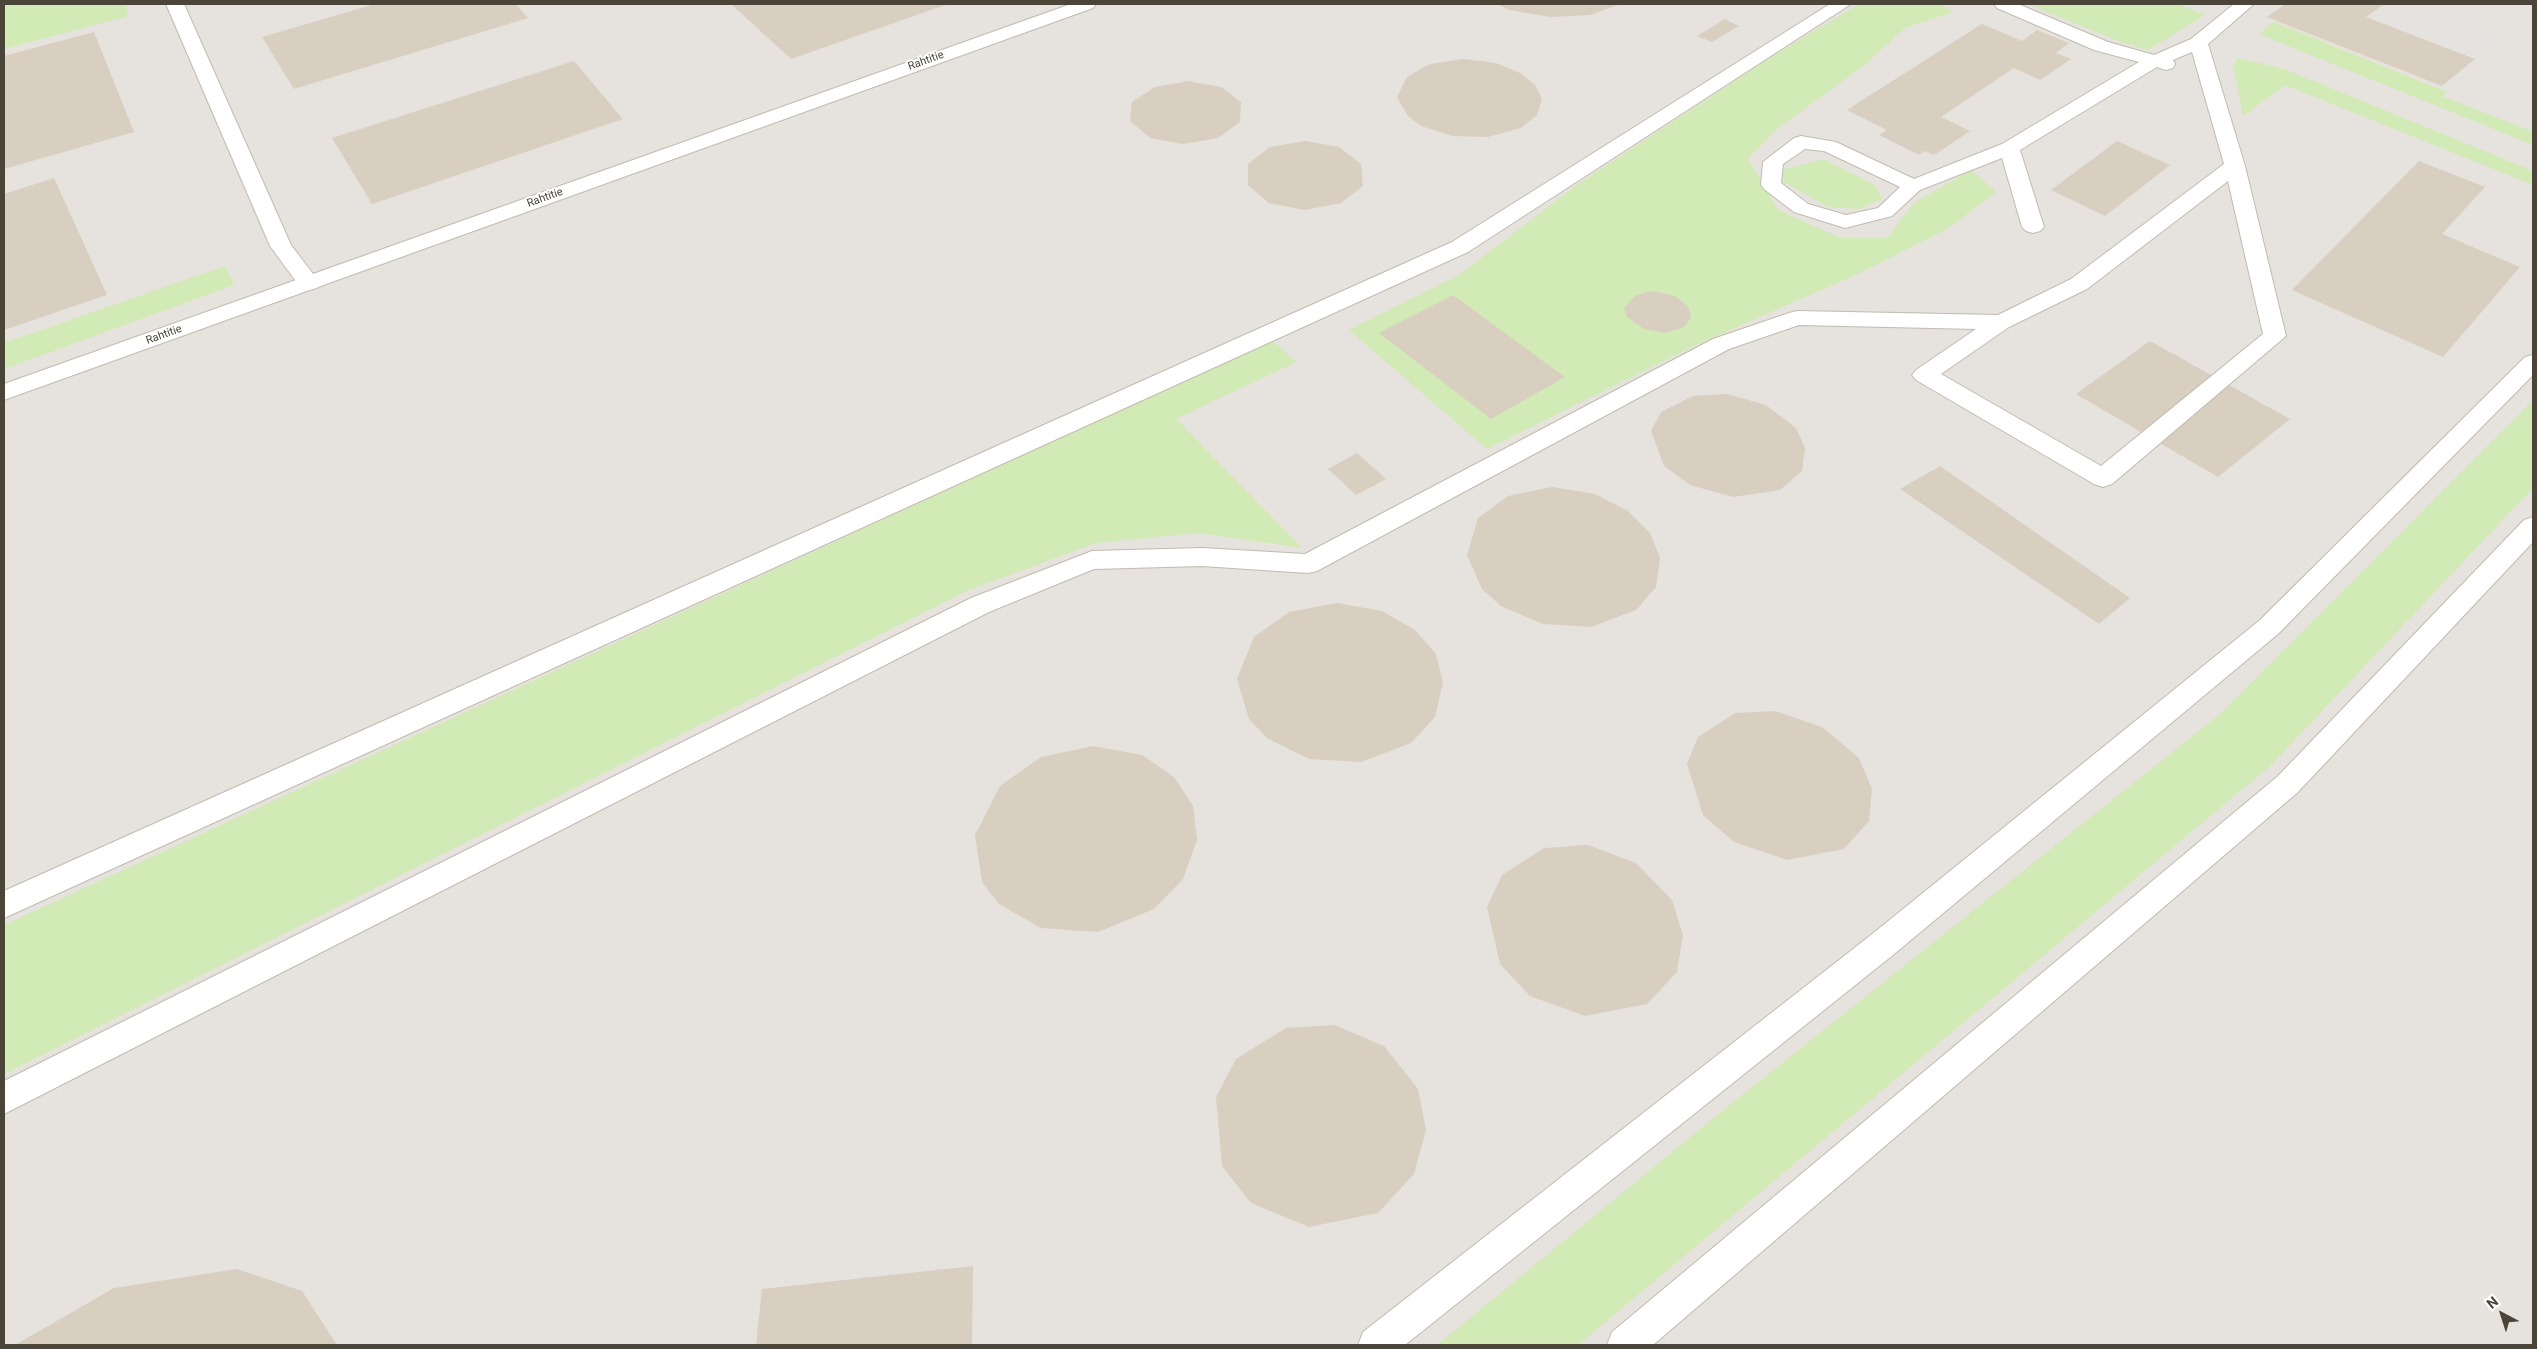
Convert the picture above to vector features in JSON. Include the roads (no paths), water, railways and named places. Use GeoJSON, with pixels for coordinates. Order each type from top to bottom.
{"type":"FeatureCollection","features":[{"type":"Feature","properties":{"kind":"street"},"geometry":{"type":"LineString","coordinates":[[175,4],[281,246],[309,283]]}},
{"type":"Feature","properties":{"kind":"street","name":"Rahtitie"},"geometry":{"type":"LineString","coordinates":[[4,392],[1087,4]]}},
{"type":"Feature","properties":{"kind":"street"},"geometry":{"type":"LineString","coordinates":[[4,905],[1460,247],[1842,4]]}},
{"type":"Feature","properties":{"kind":"street"},"geometry":{"type":"LineString","coordinates":[[2003,4],[2102,46],[2193,72]]}},
{"type":"Feature","properties":{"kind":"street"},"geometry":{"type":"LineString","coordinates":[[1913,186],[1829,146],[1802,142],[1773,162],[1771,185],[1801,208],[1845,222],[1885,212],[1913,186],[2009,148],[2154,61],[2198,43],[2245,4]]}},
{"type":"Feature","properties":{"kind":"street"},"geometry":{"type":"LineString","coordinates":[[2198,43],[2193,72],[2235,166],[2275,336],[2103,478],[1924,375],[2001,322],[2079,284],[2235,166]]}},
{"type":"Feature","properties":{"kind":"street"},"geometry":{"type":"LineString","coordinates":[[2009,148],[2033,227]]}},
{"type":"Feature","properties":{"kind":"street"},"geometry":{"type":"LineString","coordinates":[[4,1098],[971,609],[1092,560],[1202,557],[1308,564],[1721,344],[1797,318],[2001,322]]}},
{"type":"Feature","properties":{"kind":"street"},"geometry":{"type":"LineString","coordinates":[[1376,1345],[1882,945],[2269,627],[2533,362]]}},
{"type":"Feature","properties":{"kind":"street"},"geometry":{"type":"LineString","coordinates":[[1625,1345],[2288,784],[2533,526]]}}]}
